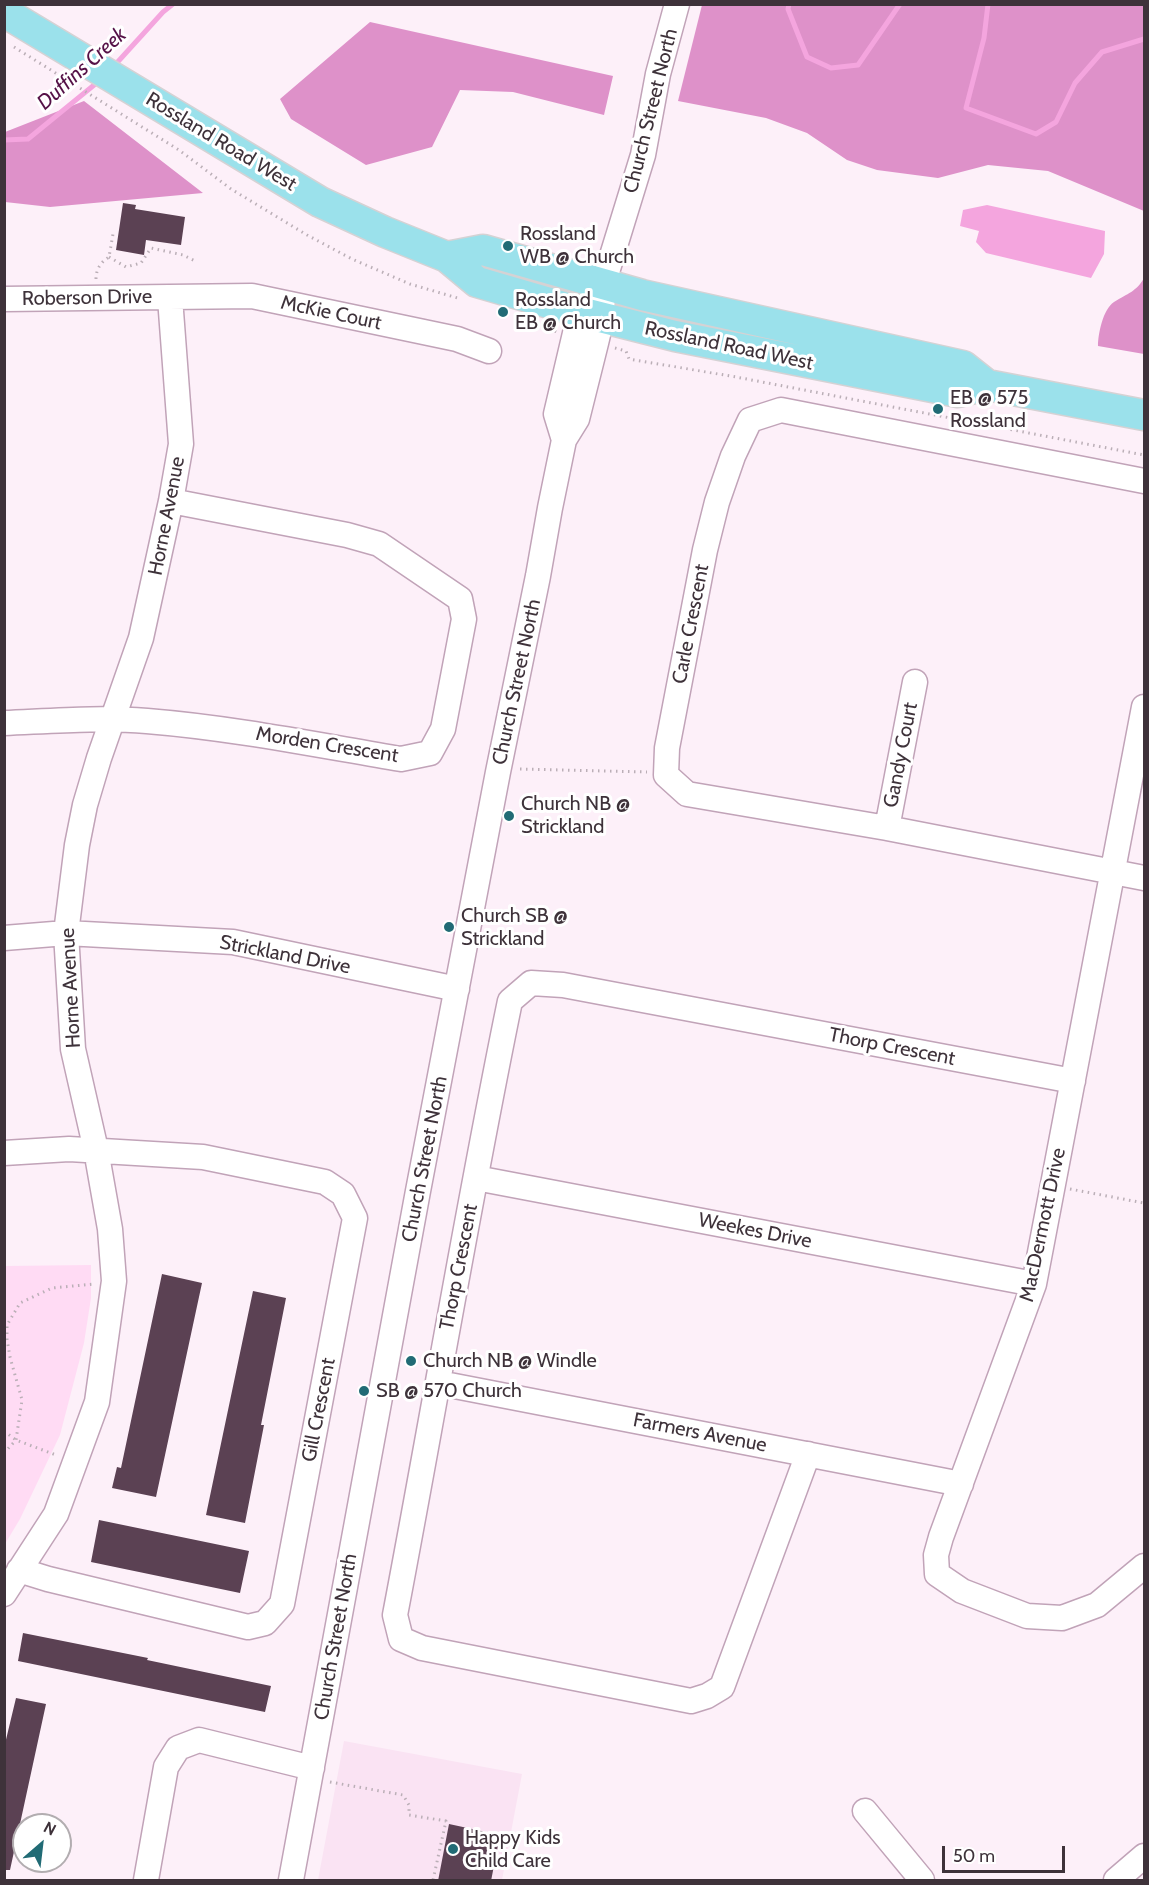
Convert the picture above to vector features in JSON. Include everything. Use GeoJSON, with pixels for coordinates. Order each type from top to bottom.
{"type":"FeatureCollection","features":[{"type":"Feature","properties":{"kind":"main road","name":"Rossland Road West"},"geometry":{"type":"LineString","coordinates":[[9,15],[187,138],[385,232],[447,256],[477,282],[593,317],[675,336],[958,392],[987,385],[1144,415]]}},
{"type":"Feature","properties":{"kind":"main road","name":"Rossland Road West"},"geometry":{"type":"LineString","coordinates":[[593,317],[963,366],[987,385]]}},
{"type":"Feature","properties":{"kind":"street","name":"Church Street North"},"geometry":{"type":"LineString","coordinates":[[291,1881],[321,1775],[457,989],[564,440],[577,419],[593,317],[643,155],[658,74],[675,14]]}},
{"type":"Feature","properties":{"kind":"street","name":"McKie Court"},"geometry":{"type":"LineString","coordinates":[[170,298],[252,296],[457,339],[489,351]]}},
{"type":"Feature","properties":{"kind":"street","name":"Roberson Drive"},"geometry":{"type":"LineString","coordinates":[[4,299],[170,298]]}},
{"type":"Feature","properties":{"kind":"street","name":"Horne Avenue"},"geometry":{"type":"LineString","coordinates":[[4,1594],[56,1514],[97,1402],[114,1281],[110,1229],[96,1150],[73,1049],[66,933],[75,856],[83,815],[99,758],[141,638],[181,444],[170,298]]}},
{"type":"Feature","properties":{"kind":"street","name":"Carle Crescent"},"geometry":{"type":"LineString","coordinates":[[666,775],[667,748],[708,540],[717,502],[733,456],[750,420],[781,410],[1144,481]]}},
{"type":"Feature","properties":{"kind":"street","name":"Morden Crescent"},"geometry":{"type":"LineString","coordinates":[[4,723],[145,721],[222,728],[401,759],[430,753],[443,729],[464,619],[460,599],[379,544],[347,535],[171,501]]}},
{"type":"Feature","properties":{"kind":"street","name":"Gandy Court"},"geometry":{"type":"LineString","coordinates":[[887,828],[915,682]]}},
{"type":"Feature","properties":{"kind":"street","name":"MacDermott Drive"},"geometry":{"type":"LineString","coordinates":[[1144,707],[1034,1284],[940,1537],[936,1555],[937,1574],[962,1591],[1027,1616],[1062,1618],[1097,1605],[1144,1566]]}},
{"type":"Feature","properties":{"kind":"street"},"geometry":{"type":"LineString","coordinates":[[666,775],[687,794],[887,828],[1144,878]]}},
{"type":"Feature","properties":{"kind":"street","name":"Strickland Drive"},"geometry":{"type":"LineString","coordinates":[[4,938],[66,933],[233,942],[457,989]]}},
{"type":"Feature","properties":{"kind":"street","name":"Thorp Crescent"},"geometry":{"type":"LineString","coordinates":[[808,1454],[722,1687],[707,1696],[691,1701],[422,1648],[401,1639],[395,1615],[439,1383],[450,1308],[510,1000],[531,983],[563,985],[1073,1081]]}},
{"type":"Feature","properties":{"kind":"street","name":"Gill Crescent"},"geometry":{"type":"LineString","coordinates":[[4,1153],[69,1149],[203,1157],[325,1182],[343,1194],[355,1218],[282,1604],[265,1623],[248,1627],[48,1579],[20,1570]]}},
{"type":"Feature","properties":{"kind":"street","name":"Weekes Drive"},"geometry":{"type":"LineString","coordinates":[[476,1178],[1034,1284]]}},
{"type":"Feature","properties":{"kind":"street","name":"Farmers Avenue"},"geometry":{"type":"LineString","coordinates":[[439,1383],[961,1484]]}},
{"type":"Feature","properties":{"kind":"street"},"geometry":{"type":"LineString","coordinates":[[146,1881],[166,1767],[178,1748],[199,1740],[321,1775]]}},
{"type":"Feature","properties":{"kind":"street"},"geometry":{"type":"LineString","coordinates":[[865,1811],[922,1881]]}},
{"type":"Feature","properties":{"kind":"street"},"geometry":{"type":"LineString","coordinates":[[1116,1881],[1144,1856]]}},
{"type":"Feature","properties":{"kind":"path"},"geometry":{"type":"LineString","coordinates":[[14,47],[187,138],[231,189],[352,259],[410,284],[465,301]]}},
{"type":"Feature","properties":{"kind":"path"},"geometry":{"type":"LineString","coordinates":[[97,299],[96,272],[109,256],[113,234]]}},
{"type":"Feature","properties":{"kind":"path"},"geometry":{"type":"LineString","coordinates":[[109,256],[126,267],[141,263],[151,248],[183,255],[195,261]]}},
{"type":"Feature","properties":{"kind":"path"},"geometry":{"type":"LineString","coordinates":[[542,324],[547,328],[593,317],[626,351],[629,359],[736,377],[1144,455]]}},
{"type":"Feature","properties":{"kind":"path"},"geometry":{"type":"LineString","coordinates":[[520,769],[643,771],[666,775]]}},
{"type":"Feature","properties":{"kind":"path"},"geometry":{"type":"LineString","coordinates":[[1054,1187],[1144,1203]]}},
{"type":"Feature","properties":{"kind":"path"},"geometry":{"type":"LineString","coordinates":[[4,1454],[16,1440],[22,1400],[10,1357],[7,1325],[20,1303],[52,1288],[96,1283]]}},
{"type":"Feature","properties":{"kind":"path"},"geometry":{"type":"LineString","coordinates":[[4,1431],[16,1440],[56,1455]]}},
{"type":"Feature","properties":{"kind":"path"},"geometry":{"type":"LineString","coordinates":[[321,1775],[403,1795],[409,1805],[409,1815],[446,1821],[433,1881]]}},
{"type":"Feature","properties":{"kind":"shaded area"},"geometry":{"type":"Polygon","coordinates":[[[702,5],[1144,5],[1144,211],[1048,171],[988,165],[938,178],[877,170],[847,160],[807,133],[766,118],[678,101],[702,5]]]}},
{"type":"Feature","properties":{"kind":"shaded area"},"geometry":{"type":"Polygon","coordinates":[[[370,22],[613,76],[604,115],[513,92],[460,90],[432,147],[366,165],[291,119],[280,99],[370,22]]]}},
{"type":"Feature","properties":{"kind":"shaded area"},"geometry":{"type":"Polygon","coordinates":[[[84,101],[203,193],[50,207],[5,202],[5,132],[84,101]]]}},
{"type":"Feature","properties":{"kind":"shaded area"},"geometry":{"type":"Polygon","coordinates":[[[987,205],[1105,231],[1104,254],[1091,278],[986,253],[976,242],[979,231],[960,226],[963,210],[987,205]]]}},
{"type":"Feature","properties":{"kind":"shaded area"},"geometry":{"type":"Polygon","coordinates":[[[1144,278],[1144,354],[1098,346],[1100,329],[1110,305],[1135,289],[1144,278]]]}},
{"type":"Feature","properties":{"kind":"shaded area"},"geometry":{"type":"Polygon","coordinates":[[[91,1265],[91,1298],[84,1343],[60,1435],[20,1519],[5,1544],[5,1266],[91,1265]]]}},
{"type":"Feature","properties":{"kind":"shaded area"},"geometry":{"type":"Polygon","coordinates":[[[344,1741],[522,1774],[502,1880],[318,1880],[344,1741]]]}},
{"type":"Feature","properties":{"kind":"building"},"geometry":{"type":"Polygon","coordinates":[[[123,203],[136,205],[135,209],[185,217],[181,245],[146,240],[144,255],[116,250],[123,203]]]}},
{"type":"Feature","properties":{"kind":"building"},"geometry":{"type":"Polygon","coordinates":[[[162,1274],[202,1283],[156,1497],[112,1488],[117,1467],[121,1468],[162,1274]]]}},
{"type":"Feature","properties":{"kind":"building"},"geometry":{"type":"Polygon","coordinates":[[[253,1291],[286,1298],[261,1425],[264,1425],[245,1523],[206,1515],[253,1291]]]}},
{"type":"Feature","properties":{"kind":"building"},"geometry":{"type":"Polygon","coordinates":[[[99,1520],[249,1551],[240,1593],[91,1562],[99,1520]]]}},
{"type":"Feature","properties":{"kind":"building"},"geometry":{"type":"Polygon","coordinates":[[[23,1633],[271,1686],[265,1712],[18,1661],[23,1633]]]}},
{"type":"Feature","properties":{"kind":"building"},"geometry":{"type":"Polygon","coordinates":[[[16,1698],[46,1704],[22,1813],[12,1813],[10,1870],[4,1870],[4,1748],[16,1698]]]}},
{"type":"Feature","properties":{"kind":"building"},"geometry":{"type":"Polygon","coordinates":[[[449,1824],[500,1835],[491,1881],[438,1881],[449,1824]]]}},
{"type":"Feature","properties":{"kind":"waterway","name":"Duffins Creek"},"geometry":{"type":"LineString","coordinates":[[114,66],[173,4]]}},
{"type":"Feature","properties":{"kind":"waterway","name":"Duffins Creek"},"geometry":{"type":"LineString","coordinates":[[789,4],[788,9],[807,57],[831,68],[858,65],[900,4]]}},
{"type":"Feature","properties":{"kind":"waterway","name":"Duffins Creek"},"geometry":{"type":"LineString","coordinates":[[988,4],[984,38],[966,108],[1036,134],[1056,122],[1075,83],[1102,52],[1144,39]]}},
{"type":"Feature","properties":{"kind":"waterway","name":"Duffins Creek"},"geometry":{"type":"LineString","coordinates":[[4,140],[28,139],[99,81]]}},
{"type":"Feature","properties":{"kind":"place","name":"Rossland WB @ Church"},"geometry":{"type":"Point","coordinates":[508,246]}},
{"type":"Feature","properties":{"kind":"place","name":"Rossland EB @ Church"},"geometry":{"type":"Point","coordinates":[503,312]}},
{"type":"Feature","properties":{"kind":"place","name":"EB @ 575 Rossland"},"geometry":{"type":"Point","coordinates":[938,409]}},
{"type":"Feature","properties":{"kind":"place","name":"Church NB @ Strickland"},"geometry":{"type":"Point","coordinates":[509,816]}},
{"type":"Feature","properties":{"kind":"place","name":"Church SB @ Strickland"},"geometry":{"type":"Point","coordinates":[449,927]}},
{"type":"Feature","properties":{"kind":"place","name":"Church NB @ Windle"},"geometry":{"type":"Point","coordinates":[411,1361]}},
{"type":"Feature","properties":{"kind":"place","name":"SB @ 570 Church"},"geometry":{"type":"Point","coordinates":[364,1391]}},
{"type":"Feature","properties":{"kind":"place","name":"Happy Kids Child Care"},"geometry":{"type":"Point","coordinates":[453,1849]}}]}
